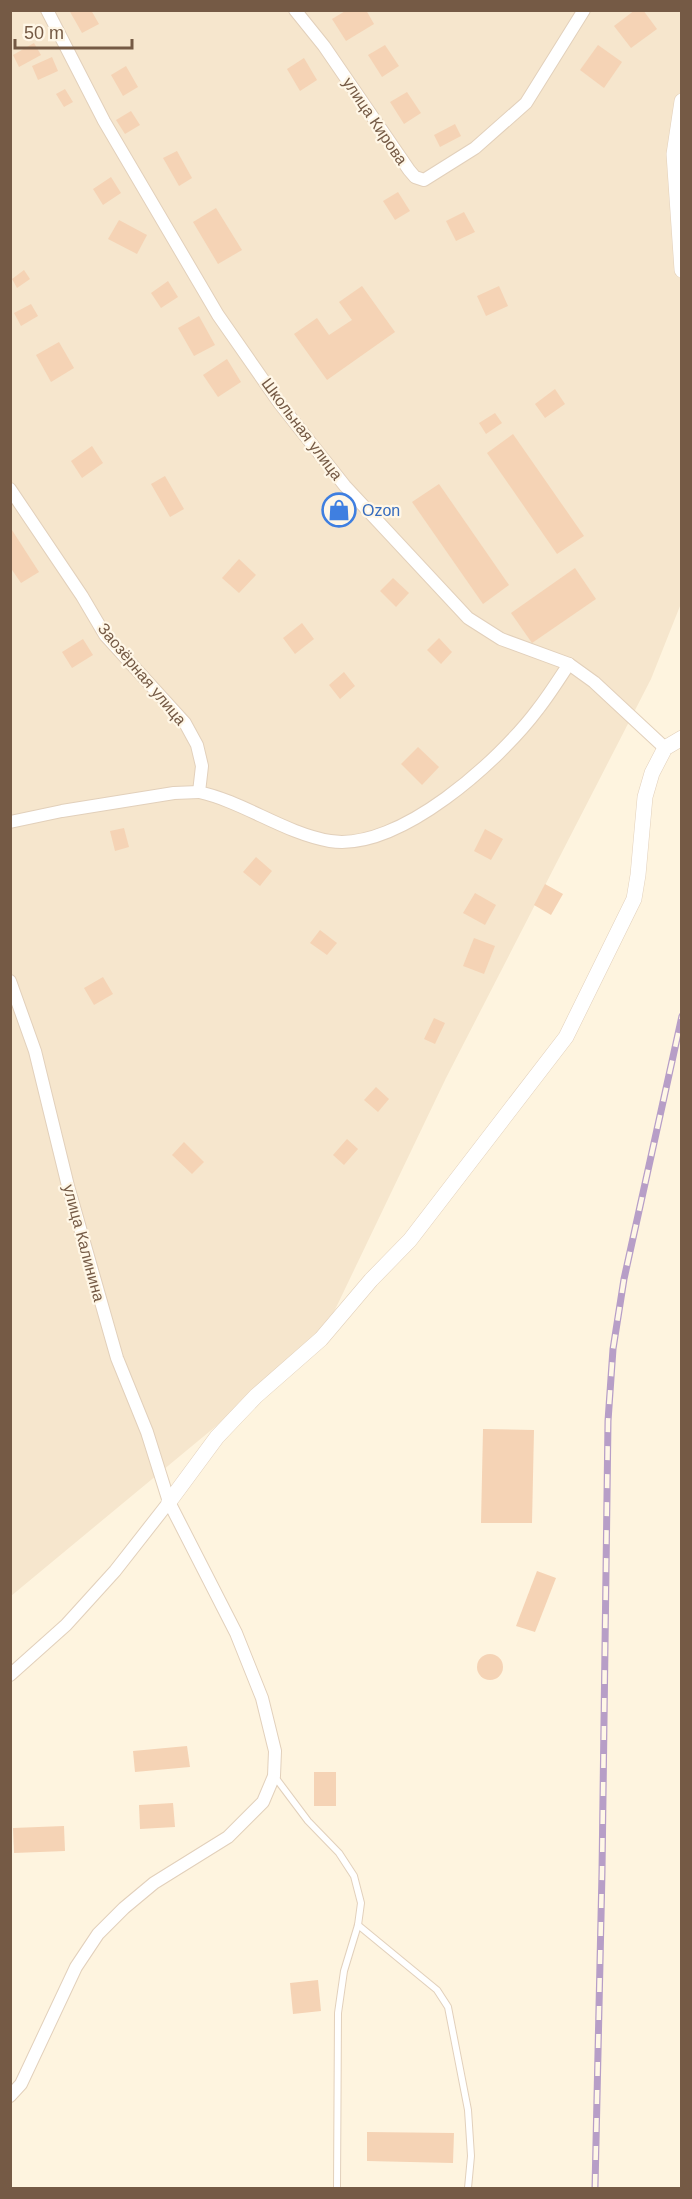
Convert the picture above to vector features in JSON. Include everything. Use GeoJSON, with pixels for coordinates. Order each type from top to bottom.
{"type":"FeatureCollection","features":[{"type":"Feature","properties":{"kind":"street","name":"Школьная улица"},"geometry":{"type":"LineString","coordinates":[[47,10],[104,121],[218,315],[280,404],[345,486],[468,618],[501,639],[569,664],[594,682],[665,748]]}},
{"type":"Feature","properties":{"kind":"street","name":"улица Кирова"},"geometry":{"type":"LineString","coordinates":[[295,10],[324,46],[409,170],[415,177],[424,180],[475,148],[526,103],[584,10]]}},
{"type":"Feature","properties":{"kind":"street"},"geometry":{"type":"LineString","coordinates":[[681,101],[674,154],[681,270]]}},
{"type":"Feature","properties":{"kind":"street","name":"Заозёрная улица"},"geometry":{"type":"LineString","coordinates":[[10,489],[82,596],[105,635],[185,723],[197,745],[202,766],[199,792]]}},
{"type":"Feature","properties":{"kind":"street"},"geometry":{"type":"LineString","coordinates":[[10,822],[174,793],[199,792],[222,797],[312,836],[332,841],[354,841],[376,835],[409,822],[469,782],[537,711],[569,664]]}},
{"type":"Feature","properties":{"kind":"street"},"geometry":{"type":"LineString","coordinates":[[10,1675],[66,1625],[115,1571],[217,1437],[256,1396],[321,1339],[371,1280],[410,1240],[566,1036],[634,899],[645,797],[652,773],[665,748],[681,738]]}},
{"type":"Feature","properties":{"kind":"street","name":"улица Калинина"},"geometry":{"type":"LineString","coordinates":[[10,981],[35,1051],[68,1186],[117,1358],[147,1432],[169,1502],[236,1633],[262,1698],[275,1751],[274,1776]]}},
{"type":"Feature","properties":{"kind":"street"},"geometry":{"type":"LineString","coordinates":[[10,2096],[21,2084],[76,1967],[98,1934],[154,1883],[228,1837],[263,1802],[274,1776]]}},
{"type":"Feature","properties":{"kind":"lane"},"geometry":{"type":"LineString","coordinates":[[274,1776],[308,1821],[339,1853],[354,1876],[361,1903],[358,1925],[344,1971],[338,2013],[337,2188]]}},
{"type":"Feature","properties":{"kind":"lane"},"geometry":{"type":"LineString","coordinates":[[358,1925],[437,1990],[448,2007],[468,2110],[471,2156],[468,2188]]}},
{"type":"Feature","properties":{"kind":"shaded area"},"geometry":{"type":"Polygon","coordinates":[[[11,11],[681,11],[682,601],[651,679],[446,1078],[321,1339],[11,1596],[11,11]]]}},
{"type":"Feature","properties":{"kind":"building"},"geometry":{"type":"Polygon","coordinates":[[[69,10],[91,10],[99,24],[82,33],[69,10]]]}},
{"type":"Feature","properties":{"kind":"building"},"geometry":{"type":"Polygon","coordinates":[[[347,10],[366,10],[374,24],[346,41],[332,19],[347,10]]]}},
{"type":"Feature","properties":{"kind":"building"},"geometry":{"type":"Polygon","coordinates":[[[635,10],[643,10],[657,29],[631,48],[614,26],[635,10]]]}},
{"type":"Feature","properties":{"kind":"building"},"geometry":{"type":"Polygon","coordinates":[[[34,43],[41,55],[19,67],[13,55],[34,43]]]}},
{"type":"Feature","properties":{"kind":"building"},"geometry":{"type":"Polygon","coordinates":[[[385,45],[399,66],[382,77],[368,55],[385,45]]]}},
{"type":"Feature","properties":{"kind":"building"},"geometry":{"type":"Polygon","coordinates":[[[598,45],[622,62],[604,88],[580,70],[598,45]]]}},
{"type":"Feature","properties":{"kind":"building"},"geometry":{"type":"Polygon","coordinates":[[[52,57],[58,71],[38,80],[32,66],[52,57]]]}},
{"type":"Feature","properties":{"kind":"building"},"geometry":{"type":"Polygon","coordinates":[[[304,58],[317,80],[300,91],[287,69],[304,58]]]}},
{"type":"Feature","properties":{"kind":"building"},"geometry":{"type":"Polygon","coordinates":[[[126,66],[138,87],[123,96],[111,75],[126,66]]]}},
{"type":"Feature","properties":{"kind":"building"},"geometry":{"type":"Polygon","coordinates":[[[65,89],[73,102],[64,107],[56,94],[65,89]]]}},
{"type":"Feature","properties":{"kind":"building"},"geometry":{"type":"Polygon","coordinates":[[[407,92],[421,113],[404,124],[390,102],[407,92]]]}},
{"type":"Feature","properties":{"kind":"building"},"geometry":{"type":"Polygon","coordinates":[[[131,111],[140,125],[125,134],[116,120],[131,111]]]}},
{"type":"Feature","properties":{"kind":"building"},"geometry":{"type":"Polygon","coordinates":[[[455,124],[461,136],[440,147],[434,135],[455,124]]]}},
{"type":"Feature","properties":{"kind":"building"},"geometry":{"type":"Polygon","coordinates":[[[177,151],[192,178],[179,186],[163,158],[177,151]]]}},
{"type":"Feature","properties":{"kind":"building"},"geometry":{"type":"Polygon","coordinates":[[[111,177],[121,193],[103,205],[93,189],[111,177]]]}},
{"type":"Feature","properties":{"kind":"building"},"geometry":{"type":"Polygon","coordinates":[[[398,192],[410,211],[395,220],[383,201],[398,192]]]}},
{"type":"Feature","properties":{"kind":"building"},"geometry":{"type":"Polygon","coordinates":[[[216,208],[242,250],[218,264],[193,222],[216,208]]]}},
{"type":"Feature","properties":{"kind":"building"},"geometry":{"type":"Polygon","coordinates":[[[464,212],[475,232],[456,241],[446,221],[464,212]]]}},
{"type":"Feature","properties":{"kind":"building"},"geometry":{"type":"Polygon","coordinates":[[[119,220],[147,235],[137,254],[108,239],[119,220]]]}},
{"type":"Feature","properties":{"kind":"building"},"geometry":{"type":"Polygon","coordinates":[[[24,270],[30,279],[17,288],[12,279],[24,270]]]}},
{"type":"Feature","properties":{"kind":"building"},"geometry":{"type":"Polygon","coordinates":[[[168,281],[178,297],[161,308],[151,293],[168,281]]]}},
{"type":"Feature","properties":{"kind":"building"},"geometry":{"type":"Polygon","coordinates":[[[362,286],[395,332],[327,380],[294,334],[317,318],[329,335],[352,320],[339,302],[362,286]]]}},
{"type":"Feature","properties":{"kind":"building"},"geometry":{"type":"Polygon","coordinates":[[[499,286],[508,306],[486,316],[477,296],[499,286]]]}},
{"type":"Feature","properties":{"kind":"building"},"geometry":{"type":"Polygon","coordinates":[[[31,304],[38,316],[21,326],[14,313],[31,304]]]}},
{"type":"Feature","properties":{"kind":"building"},"geometry":{"type":"Polygon","coordinates":[[[199,316],[215,345],[194,356],[178,328],[199,316]]]}},
{"type":"Feature","properties":{"kind":"building"},"geometry":{"type":"Polygon","coordinates":[[[59,342],[74,368],[51,382],[36,355],[59,342]]]}},
{"type":"Feature","properties":{"kind":"building"},"geometry":{"type":"Polygon","coordinates":[[[227,359],[241,382],[218,397],[203,375],[227,359]]]}},
{"type":"Feature","properties":{"kind":"building"},"geometry":{"type":"Polygon","coordinates":[[[555,389],[565,404],[545,418],[535,404],[555,389]]]}},
{"type":"Feature","properties":{"kind":"building"},"geometry":{"type":"Polygon","coordinates":[[[495,413],[502,423],[486,434],[479,423],[495,413]]]}},
{"type":"Feature","properties":{"kind":"building"},"geometry":{"type":"Polygon","coordinates":[[[513,434],[584,536],[557,554],[487,453],[513,434]]]}},
{"type":"Feature","properties":{"kind":"building"},"geometry":{"type":"Polygon","coordinates":[[[92,446],[103,463],[82,478],[71,461],[92,446]]]}},
{"type":"Feature","properties":{"kind":"building"},"geometry":{"type":"Polygon","coordinates":[[[165,476],[184,509],[170,517],[151,484],[165,476]]]}},
{"type":"Feature","properties":{"kind":"building"},"geometry":{"type":"Polygon","coordinates":[[[439,484],[509,585],[483,604],[412,502],[439,484]]]}},
{"type":"Feature","properties":{"kind":"building"},"geometry":{"type":"Polygon","coordinates":[[[337,496],[353,511],[340,525],[324,509],[337,496]]]}},
{"type":"Feature","properties":{"kind":"building"},"geometry":{"type":"Polygon","coordinates":[[[10,527],[39,572],[21,583],[10,567],[10,527]]]}},
{"type":"Feature","properties":{"kind":"building"},"geometry":{"type":"Polygon","coordinates":[[[239,559],[256,575],[239,593],[222,578],[239,559]]]}},
{"type":"Feature","properties":{"kind":"building"},"geometry":{"type":"Polygon","coordinates":[[[575,568],[596,599],[532,643],[511,613],[575,568]]]}},
{"type":"Feature","properties":{"kind":"building"},"geometry":{"type":"Polygon","coordinates":[[[393,578],[409,593],[396,607],[380,591],[393,578]]]}},
{"type":"Feature","properties":{"kind":"building"},"geometry":{"type":"Polygon","coordinates":[[[302,623],[314,639],[295,654],[283,638],[302,623]]]}},
{"type":"Feature","properties":{"kind":"building"},"geometry":{"type":"Polygon","coordinates":[[[439,638],[452,652],[441,664],[427,650],[439,638]]]}},
{"type":"Feature","properties":{"kind":"building"},"geometry":{"type":"Polygon","coordinates":[[[83,639],[93,655],[72,668],[62,652],[83,639]]]}},
{"type":"Feature","properties":{"kind":"building"},"geometry":{"type":"Polygon","coordinates":[[[344,672],[355,686],[340,699],[329,685],[344,672]]]}},
{"type":"Feature","properties":{"kind":"building"},"geometry":{"type":"Polygon","coordinates":[[[418,747],[439,767],[422,785],[401,764],[418,747]]]}},
{"type":"Feature","properties":{"kind":"building"},"geometry":{"type":"Polygon","coordinates":[[[124,828],[129,847],[115,851],[110,831],[124,828]]]}},
{"type":"Feature","properties":{"kind":"building"},"geometry":{"type":"Polygon","coordinates":[[[485,829],[503,839],[491,860],[474,851],[485,829]]]}},
{"type":"Feature","properties":{"kind":"building"},"geometry":{"type":"Polygon","coordinates":[[[256,857],[272,871],[260,886],[243,872],[256,857]]]}},
{"type":"Feature","properties":{"kind":"building"},"geometry":{"type":"Polygon","coordinates":[[[545,884],[563,894],[551,915],[534,905],[545,884]]]}},
{"type":"Feature","properties":{"kind":"building"},"geometry":{"type":"Polygon","coordinates":[[[475,893],[496,905],[485,925],[463,913],[475,893]]]}},
{"type":"Feature","properties":{"kind":"building"},"geometry":{"type":"Polygon","coordinates":[[[320,930],[337,943],[327,955],[310,943],[320,930]]]}},
{"type":"Feature","properties":{"kind":"building"},"geometry":{"type":"Polygon","coordinates":[[[474,938],[495,946],[484,974],[463,966],[474,938]]]}},
{"type":"Feature","properties":{"kind":"building"},"geometry":{"type":"Polygon","coordinates":[[[103,977],[113,994],[94,1005],[84,988],[103,977]]]}},
{"type":"Feature","properties":{"kind":"building"},"geometry":{"type":"Polygon","coordinates":[[[434,1018],[445,1023],[435,1044],[424,1039],[434,1018]]]}},
{"type":"Feature","properties":{"kind":"building"},"geometry":{"type":"Polygon","coordinates":[[[376,1087],[389,1099],[378,1112],[364,1100],[376,1087]]]}},
{"type":"Feature","properties":{"kind":"building"},"geometry":{"type":"Polygon","coordinates":[[[347,1139],[358,1149],[344,1165],[333,1155],[347,1139]]]}},
{"type":"Feature","properties":{"kind":"building"},"geometry":{"type":"Polygon","coordinates":[[[184,1142],[204,1162],[192,1174],[172,1155],[184,1142]]]}},
{"type":"Feature","properties":{"kind":"building"},"geometry":{"type":"Polygon","coordinates":[[[483,1429],[534,1430],[532,1523],[481,1523],[483,1429]]]}},
{"type":"Feature","properties":{"kind":"building"},"geometry":{"type":"Polygon","coordinates":[[[537,1571],[556,1578],[535,1632],[516,1626],[537,1571]]]}},
{"type":"Feature","properties":{"kind":"building"},"geometry":{"type":"Polygon","coordinates":[[[490,1654],[499,1658],[503,1667],[499,1676],[490,1680],[481,1676],[477,1667],[481,1658],[490,1654]]]}},
{"type":"Feature","properties":{"kind":"building"},"geometry":{"type":"Polygon","coordinates":[[[187,1746],[190,1767],[135,1772],[133,1751],[187,1746]]]}},
{"type":"Feature","properties":{"kind":"building"},"geometry":{"type":"Polygon","coordinates":[[[314,1772],[336,1772],[336,1806],[314,1806],[314,1772]]]}},
{"type":"Feature","properties":{"kind":"building"},"geometry":{"type":"Polygon","coordinates":[[[173,1803],[175,1827],[140,1829],[139,1805],[173,1803]]]}},
{"type":"Feature","properties":{"kind":"building"},"geometry":{"type":"Polygon","coordinates":[[[64,1826],[65,1851],[14,1853],[13,1828],[64,1826]]]}},
{"type":"Feature","properties":{"kind":"building"},"geometry":{"type":"Polygon","coordinates":[[[318,1980],[321,2011],[293,2014],[290,1983],[318,1980]]]}},
{"type":"Feature","properties":{"kind":"building"},"geometry":{"type":"Polygon","coordinates":[[[367,2132],[454,2133],[453,2163],[367,2161],[367,2132]]]}},
{"type":"Feature","properties":{"kind":"railway"},"geometry":{"type":"LineString","coordinates":[[595,2188],[608,1421],[613,1349],[624,1279],[682,1016]]}},
{"type":"Feature","properties":{"kind":"place","name":"Ozon"},"geometry":{"type":"Point","coordinates":[339,510]}}]}
